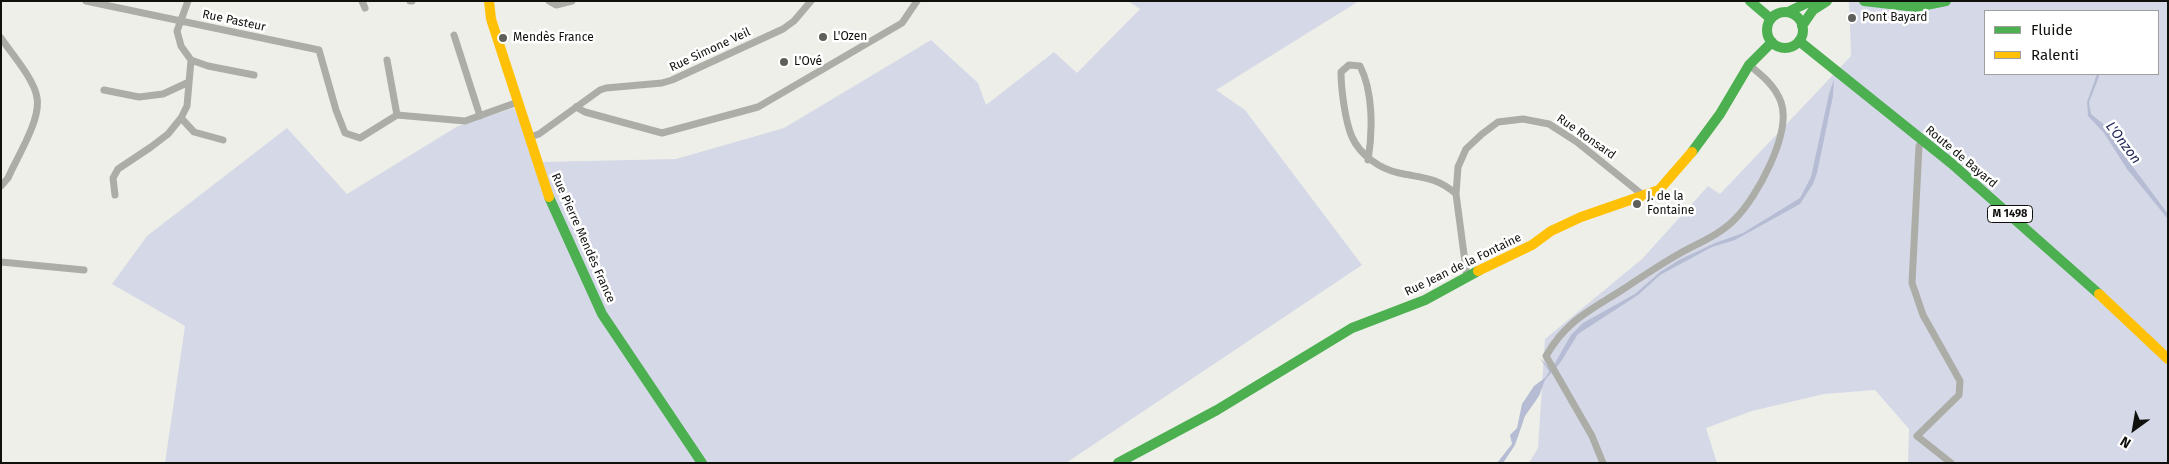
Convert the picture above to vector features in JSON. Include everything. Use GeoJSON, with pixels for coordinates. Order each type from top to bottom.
{"type":"FeatureCollection","features":[{"type":"Feature","properties":{"kind":"street","name":"Rue Pasteur"},"geometry":{"type":"LineString","coordinates":[[86,1],[319,50],[336,110],[345,133],[360,138],[397,115]]}},
{"type":"Feature","properties":{"kind":"street"},"geometry":{"type":"LineString","coordinates":[[188,1],[178,31],[181,46],[191,60],[208,66],[254,75]]}},
{"type":"Feature","properties":{"kind":"street","name":"Rue Pierre Mendès France"},"geometry":{"type":"LineString","coordinates":[[489,1],[491,19],[546,191],[602,314],[702,463]]}},
{"type":"Feature","properties":{"kind":"street"},"geometry":{"type":"LineString","coordinates":[[548,1],[556,5],[572,1]]}},
{"type":"Feature","properties":{"kind":"street","name":"Rue Simone Veil"},"geometry":{"type":"LineString","coordinates":[[530,137],[539,134],[606,88],[662,83],[672,80],[782,29],[794,22],[811,1]]}},
{"type":"Feature","properties":{"kind":"street"},"geometry":{"type":"LineString","coordinates":[[576,107],[585,112],[662,133],[758,107],[902,23],[916,1]]}},
{"type":"Feature","properties":{"kind":"street"},"geometry":{"type":"LineString","coordinates":[[1750,1],[1771,19]]}},
{"type":"Feature","properties":{"kind":"street"},"geometry":{"type":"LineString","coordinates":[[1790,11],[1798,17],[1803,32],[1799,41],[1794,46],[1782,48],[1772,42],[1766,31],[1771,19],[1776,13],[1790,11],[1810,1]]}},
{"type":"Feature","properties":{"kind":"street"},"geometry":{"type":"LineString","coordinates":[[1802,26],[1813,10],[1827,1]]}},
{"type":"Feature","properties":{"kind":"street"},"geometry":{"type":"LineString","coordinates":[[1864,1],[1915,8],[1946,1]]}},
{"type":"Feature","properties":{"kind":"street"},"geometry":{"type":"LineString","coordinates":[[454,35],[480,116]]}},
{"type":"Feature","properties":{"kind":"street"},"geometry":{"type":"LineString","coordinates":[[1,38],[34,87],[38,98],[36,116],[8,178],[1,186]]}},
{"type":"Feature","properties":{"kind":"street","name":"Route de Bayard"},"geometry":{"type":"LineString","coordinates":[[1799,41],[1923,140],[2015,218],[2168,359]]}},
{"type":"Feature","properties":{"kind":"street","name":"Rue Jean de la Fontaine"},"geometry":{"type":"LineString","coordinates":[[1118,463],[1217,410],[1352,328],[1425,300],[1532,245],[1551,231],[1581,217],[1659,190],[1684,163],[1720,114],[1750,65],[1772,42]]}},
{"type":"Feature","properties":{"kind":"street"},"geometry":{"type":"LineString","coordinates":[[115,195],[114,178],[118,169],[151,147],[181,118],[187,106],[191,60]]}},
{"type":"Feature","properties":{"kind":"street"},"geometry":{"type":"LineString","coordinates":[[387,60],[397,115],[465,121],[518,102]]}},
{"type":"Feature","properties":{"kind":"street"},"geometry":{"type":"LineString","coordinates":[[1368,160],[1372,124],[1367,79],[1360,66],[1349,65],[1341,72],[1341,86],[1352,137],[1368,160],[1397,173],[1420,176],[1445,184],[1456,194]]}},
{"type":"Feature","properties":{"kind":"street"},"geometry":{"type":"LineString","coordinates":[[1603,463],[1592,436],[1546,356],[1555,340],[1585,312],[1711,236],[1735,219],[1753,194],[1765,176],[1784,128],[1782,104],[1771,83],[1750,65]]}},
{"type":"Feature","properties":{"kind":"street"},"geometry":{"type":"LineString","coordinates":[[104,90],[140,97],[163,94],[189,82]]}},
{"type":"Feature","properties":{"kind":"street"},"geometry":{"type":"LineString","coordinates":[[181,118],[194,132],[223,140]]}},
{"type":"Feature","properties":{"kind":"street","name":"Rue Ronsard"},"geometry":{"type":"LineString","coordinates":[[1467,277],[1456,194],[1458,167],[1466,149],[1498,122],[1523,119],[1549,124],[1576,142],[1644,196]]}},
{"type":"Feature","properties":{"kind":"street"},"geometry":{"type":"LineString","coordinates":[[1923,140],[1919,146],[1912,283],[1923,315],[1960,381],[1959,395],[1918,436],[1951,463]]}},
{"type":"Feature","properties":{"kind":"street"},"geometry":{"type":"LineString","coordinates":[[1,262],[84,270]]}},
{"type":"Feature","properties":{"kind":"shaded area"},"geometry":{"type":"Polygon","coordinates":[[[1128,1],[1359,1],[1216,90],[1245,110],[1362,265],[1066,463],[165,463],[185,326],[112,284],[147,236],[287,128],[347,194],[458,126],[514,108],[541,162],[676,159],[784,128],[931,40],[978,83],[986,105],[1054,52],[1077,73],[1140,9],[1128,1]]]}},
{"type":"Feature","properties":{"kind":"shaded area"},"geometry":{"type":"Polygon","coordinates":[[[1849,1],[2168,1],[2168,463],[1908,463],[1909,429],[1875,390],[1824,394],[1752,411],[1706,428],[1717,463],[1529,463],[1538,448],[1545,339],[1642,259],[1708,186],[1720,194],[1851,56],[1849,1]]]}},
{"type":"Feature","properties":{"kind":"water"},"geometry":{"type":"Polygon","coordinates":[[[2097,75],[2099,75],[2089,102],[2091,114],[2108,128],[2121,151],[2168,214],[2168,219],[2127,169],[2104,133],[2088,116],[2087,102],[2097,75]]]}},
{"type":"Feature","properties":{"kind":"water"},"geometry":{"type":"Polygon","coordinates":[[[1834,79],[1833,96],[1817,173],[1813,184],[1800,204],[1735,240],[1712,247],[1660,275],[1638,295],[1578,334],[1560,363],[1545,380],[1539,396],[1525,416],[1515,445],[1503,463],[1497,463],[1512,444],[1510,435],[1517,428],[1522,404],[1534,386],[1546,377],[1549,371],[1539,357],[1551,370],[1571,335],[1583,323],[1635,294],[1660,272],[1679,260],[1715,243],[1743,233],[1800,198],[1811,177],[1834,79]]]}},
{"type":"Feature","properties":{"kind":"traffic: fast"},"geometry":{"type":"LineString","coordinates":[[1750,1],[1771,19]]}},
{"type":"Feature","properties":{"kind":"traffic: fast"},"geometry":{"type":"LineString","coordinates":[[1790,11],[1811,1]]}},
{"type":"Feature","properties":{"kind":"traffic: fast"},"geometry":{"type":"LineString","coordinates":[[1802,26],[1813,10],[1827,1]]}},
{"type":"Feature","properties":{"kind":"traffic: fast"},"geometry":{"type":"LineString","coordinates":[[1864,1],[1916,7],[1946,1]]}},
{"type":"Feature","properties":{"kind":"traffic: fast"},"geometry":{"type":"LineString","coordinates":[[1785,12],[1792,13],[1798,17],[1802,23],[1803,30],[1802,37],[1798,43],[1792,47],[1785,48],[1778,47],[1772,43],[1768,37],[1767,30],[1768,23],[1772,17],[1778,13],[1785,12]]}},
{"type":"Feature","properties":{"kind":"traffic: fast"},"geometry":{"type":"LineString","coordinates":[[1799,41],[1951,163],[2099,294]]}},
{"type":"Feature","properties":{"kind":"traffic: fast"},"geometry":{"type":"LineString","coordinates":[[1692,152],[1720,114],[1749,65],[1772,42]]}},
{"type":"Feature","properties":{"kind":"traffic: fast"},"geometry":{"type":"LineString","coordinates":[[549,197],[602,314],[702,463]]}},
{"type":"Feature","properties":{"kind":"traffic: fast"},"geometry":{"type":"LineString","coordinates":[[1118,463],[1217,410],[1352,328],[1425,300],[1478,271]]}},
{"type":"Feature","properties":{"kind":"traffic: slow"},"geometry":{"type":"LineString","coordinates":[[489,1],[491,19],[549,197]]}},
{"type":"Feature","properties":{"kind":"traffic: slow"},"geometry":{"type":"LineString","coordinates":[[1478,271],[1532,245],[1551,231],[1581,217],[1659,190],[1692,152]]}},
{"type":"Feature","properties":{"kind":"traffic: slow"},"geometry":{"type":"LineString","coordinates":[[2099,294],[2168,359]]}},
{"type":"Feature","properties":{"kind":"place","name":"Pont Bayard"},"geometry":{"type":"Point","coordinates":[1852,18]}},
{"type":"Feature","properties":{"kind":"place","name":"L'Ozen"},"geometry":{"type":"Point","coordinates":[823,37]}},
{"type":"Feature","properties":{"kind":"place","name":"Mendès France"},"geometry":{"type":"Point","coordinates":[503,38]}},
{"type":"Feature","properties":{"kind":"place","name":"L'Ové"},"geometry":{"type":"Point","coordinates":[784,62]}},
{"type":"Feature","properties":{"kind":"place","name":"J. de la Fontaine"},"geometry":{"type":"Point","coordinates":[1637,204]}},
{"type":"Feature","properties":{"kind":"water label","name":"L'Onzon"},"geometry":{"type":"Point","coordinates":[2123,143]}}]}
